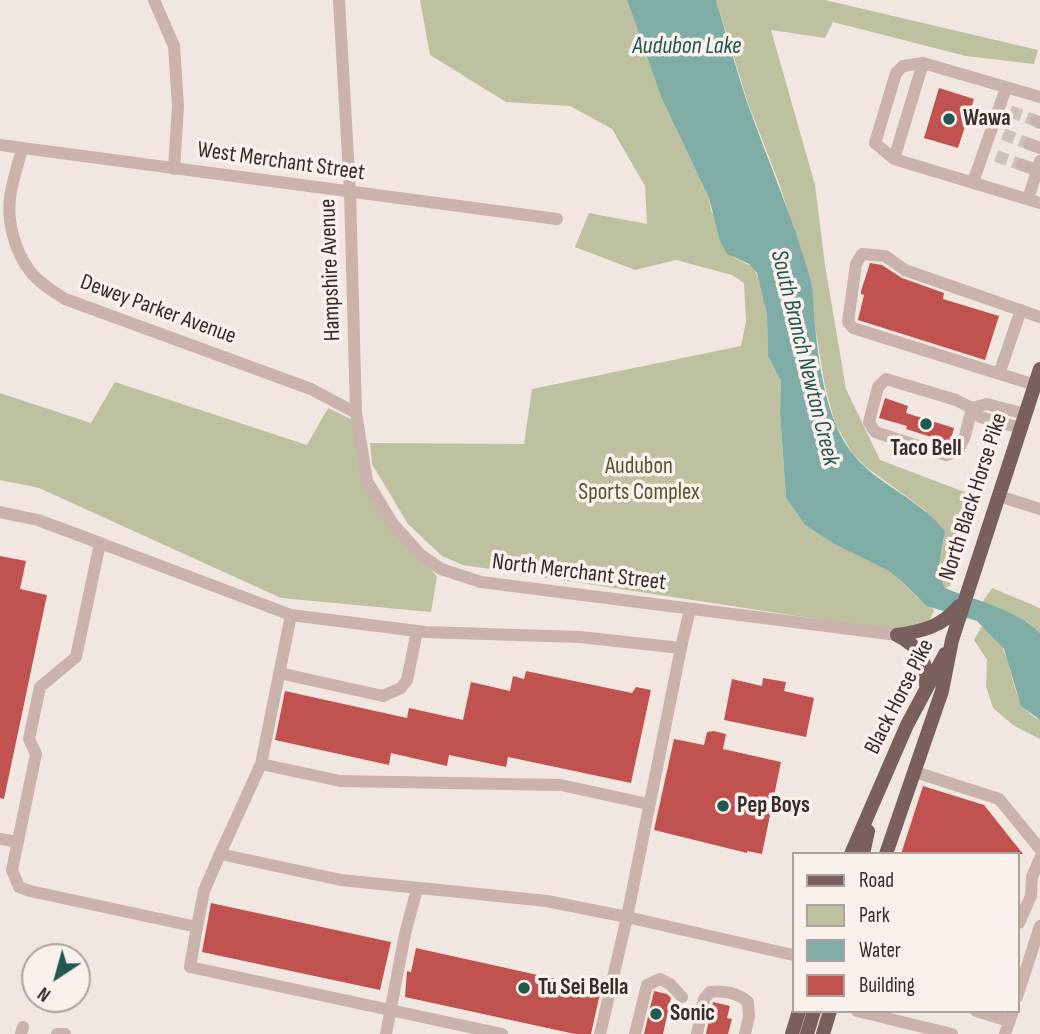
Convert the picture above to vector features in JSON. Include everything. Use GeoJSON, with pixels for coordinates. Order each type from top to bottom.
{"type":"FeatureCollection","features":[{"type":"Feature","properties":{"kind":"main road","name":"North Black Horse Pike"},"geometry":{"type":"LineString","coordinates":[[952,640],[954,620],[965,599],[1040,369]]}},
{"type":"Feature","properties":{"kind":"main road"},"geometry":{"type":"LineString","coordinates":[[897,635],[954,620]]}},
{"type":"Feature","properties":{"kind":"main road"},"geometry":{"type":"LineString","coordinates":[[897,635],[910,642],[920,654],[926,668],[926,690]]}},
{"type":"Feature","properties":{"kind":"main road","name":"Black Horse Pike"},"geometry":{"type":"LineString","coordinates":[[852,852],[907,725],[952,640]]}},
{"type":"Feature","properties":{"kind":"main road","name":"Black Horse Pike"},"geometry":{"type":"LineString","coordinates":[[887,852],[942,691],[952,640]]}},
{"type":"Feature","properties":{"kind":"main road"},"geometry":{"type":"LineString","coordinates":[[863,852],[877,795]]}},
{"type":"Feature","properties":{"kind":"main road"},"geometry":{"type":"LineString","coordinates":[[792,1034],[798,1013]]}},
{"type":"Feature","properties":{"kind":"main road"},"geometry":{"type":"LineString","coordinates":[[807,1034],[813,1013]]}},
{"type":"Feature","properties":{"kind":"main road"},"geometry":{"type":"LineString","coordinates":[[823,1034],[829,1013]]}},
{"type":"Feature","properties":{"kind":"street"},"geometry":{"type":"LineString","coordinates":[[153,0],[174,46],[178,106],[174,169]]}},
{"type":"Feature","properties":{"kind":"street","name":"Hampshire Avenue"},"geometry":{"type":"LineString","coordinates":[[339,0],[350,192],[356,413]]}},
{"type":"Feature","properties":{"kind":"street"},"geometry":{"type":"LineString","coordinates":[[894,159],[923,63]]}},
{"type":"Feature","properties":{"kind":"street"},"geometry":{"type":"LineString","coordinates":[[1022,165],[1039,165],[1034,201],[894,159],[875,143],[896,73],[903,66],[923,63],[1040,97]]}},
{"type":"Feature","properties":{"kind":"street"},"geometry":{"type":"LineString","coordinates":[[973,182],[990,154],[1005,109],[1006,88]]}},
{"type":"Feature","properties":{"kind":"street","name":"West Merchant Street"},"geometry":{"type":"LineString","coordinates":[[0,145],[558,219]]}},
{"type":"Feature","properties":{"kind":"street","name":"Dewey Parker Avenue"},"geometry":{"type":"LineString","coordinates":[[22,149],[10,198],[11,223],[17,246],[30,271],[42,283],[65,299],[311,389],[356,413]]}},
{"type":"Feature","properties":{"kind":"street"},"geometry":{"type":"LineString","coordinates":[[1035,385],[853,328],[848,322],[856,264],[862,254],[885,256],[905,270],[1040,317]]}},
{"type":"Feature","properties":{"kind":"street"},"geometry":{"type":"LineString","coordinates":[[999,374],[1021,310]]}},
{"type":"Feature","properties":{"kind":"street"},"geometry":{"type":"LineString","coordinates":[[972,408],[958,451],[946,456],[875,432],[869,422],[878,387],[886,379],[956,400],[972,408],[980,417],[1023,421]]}},
{"type":"Feature","properties":{"kind":"street","name":"North Merchant Street"},"geometry":{"type":"LineString","coordinates":[[356,413],[367,481],[377,501],[421,555],[441,569],[481,582],[897,635]]}},
{"type":"Feature","properties":{"kind":"street"},"geometry":{"type":"LineString","coordinates":[[999,496],[1040,509]]}},
{"type":"Feature","properties":{"kind":"street"},"geometry":{"type":"LineString","coordinates":[[0,512],[38,520],[291,615],[417,631],[580,637],[681,648]]}},
{"type":"Feature","properties":{"kind":"street"},"geometry":{"type":"LineString","coordinates":[[100,543],[76,657],[40,687],[29,739],[36,754],[12,870],[19,887],[30,891],[197,927]]}},
{"type":"Feature","properties":{"kind":"street"},"geometry":{"type":"LineString","coordinates":[[600,1034],[627,917],[690,609]]}},
{"type":"Feature","properties":{"kind":"street"},"geometry":{"type":"LineString","coordinates":[[291,615],[261,764],[204,891],[190,967],[502,1034]]}},
{"type":"Feature","properties":{"kind":"street"},"geometry":{"type":"LineString","coordinates":[[279,673],[383,696],[401,688],[407,680],[417,631]]}},
{"type":"Feature","properties":{"kind":"street"},"geometry":{"type":"LineString","coordinates":[[261,764],[340,781],[561,785],[648,804]]}},
{"type":"Feature","properties":{"kind":"street"},"geometry":{"type":"LineString","coordinates":[[915,772],[999,799],[1040,849]]}},
{"type":"Feature","properties":{"kind":"street"},"geometry":{"type":"LineString","coordinates":[[0,839],[18,842]]}},
{"type":"Feature","properties":{"kind":"street"},"geometry":{"type":"LineString","coordinates":[[220,854],[341,880],[547,901],[792,956]]}},
{"type":"Feature","properties":{"kind":"street"},"geometry":{"type":"LineString","coordinates":[[1019,920],[1037,888],[1033,873],[1040,858]]}},
{"type":"Feature","properties":{"kind":"street"},"geometry":{"type":"LineString","coordinates":[[386,1034],[417,889]]}},
{"type":"Feature","properties":{"kind":"street"},"geometry":{"type":"LineString","coordinates":[[1019,922],[1039,928],[1022,968],[1019,985]]}},
{"type":"Feature","properties":{"kind":"street"},"geometry":{"type":"LineString","coordinates":[[635,1034],[647,985],[660,979],[666,981],[682,997]]}},
{"type":"Feature","properties":{"kind":"street"},"geometry":{"type":"LineString","coordinates":[[697,1034],[704,999],[710,992],[715,991],[739,995],[748,1002],[749,1016],[745,1034]]}},
{"type":"Feature","properties":{"kind":"street"},"geometry":{"type":"LineString","coordinates":[[865,1013],[952,1034]]}},
{"type":"Feature","properties":{"kind":"street"},"geometry":{"type":"LineString","coordinates":[[982,1013],[1009,1022]]}},
{"type":"Feature","properties":{"kind":"street"},"geometry":{"type":"LineString","coordinates":[[57,1034],[65,1034]]}},
{"type":"Feature","properties":{"kind":"green space","name":"Audubon Sports Complex"},"geometry":{"type":"Polygon","coordinates":[[[420,0],[627,0],[661,97],[709,198],[711,210],[734,258],[753,267],[760,282],[767,314],[768,355],[781,381],[780,413],[786,498],[805,525],[834,544],[887,570],[931,606],[934,611],[922,635],[463,565],[442,556],[408,524],[372,464],[370,443],[524,444],[532,389],[741,346],[746,321],[744,283],[732,275],[676,260],[635,270],[575,247],[589,213],[647,224],[645,186],[612,129],[570,106],[506,102],[430,55],[420,0]]]}},
{"type":"Feature","properties":{"kind":"green space"},"geometry":{"type":"Polygon","coordinates":[[[716,0],[825,0],[1038,50],[1034,64],[966,56],[833,22],[825,38],[771,30],[815,185],[825,265],[846,389],[880,460],[975,496],[950,586],[945,588],[940,570],[944,539],[925,510],[866,467],[852,453],[835,423],[825,386],[810,280],[779,183],[748,103],[716,0]]]}},
{"type":"Feature","properties":{"kind":"green space"},"geometry":{"type":"Polygon","coordinates":[[[115,382],[307,445],[328,408],[357,422],[367,481],[437,577],[431,612],[281,598],[39,488],[0,480],[0,393],[91,423],[115,382]]]}},
{"type":"Feature","properties":{"kind":"green space"},"geometry":{"type":"Polygon","coordinates":[[[992,588],[1040,608],[1040,633],[1020,618],[982,603],[992,588]]]}},
{"type":"Feature","properties":{"kind":"green space"},"geometry":{"type":"Polygon","coordinates":[[[982,626],[1002,647],[1024,708],[1040,720],[1040,739],[1013,725],[993,708],[986,686],[987,660],[974,640],[982,626]]]}},
{"type":"Feature","properties":{"kind":"water","name":"Audubon Lake"},"geometry":{"type":"Polygon","coordinates":[[[627,0],[716,0],[747,102],[810,278],[821,371],[838,430],[855,457],[880,479],[921,508],[945,531],[940,574],[945,588],[1008,612],[1040,633],[1040,720],[1021,706],[1004,649],[977,621],[927,606],[887,570],[834,544],[805,525],[786,498],[780,413],[781,381],[768,356],[767,314],[757,273],[749,264],[727,254],[720,241],[709,198],[661,97],[627,0]]]}},
{"type":"Feature","properties":{"kind":"building","name":"Wawa"},"geometry":{"type":"Polygon","coordinates":[[[939,88],[974,99],[958,148],[924,138],[939,88]]]}},
{"type":"Feature","properties":{"kind":"building"},"geometry":{"type":"Polygon","coordinates":[[[870,263],[882,265],[902,278],[944,293],[943,299],[999,316],[985,360],[858,320],[864,295],[861,291],[870,263]]]}},
{"type":"Feature","properties":{"kind":"building"},"geometry":{"type":"Polygon","coordinates":[[[885,398],[908,406],[906,413],[954,428],[950,443],[879,418],[885,398]]]}},
{"type":"Feature","properties":{"kind":"building"},"geometry":{"type":"Polygon","coordinates":[[[0,556],[26,561],[20,589],[47,595],[4,799],[0,798],[0,556]]]}},
{"type":"Feature","properties":{"kind":"building"},"geometry":{"type":"Polygon","coordinates":[[[526,671],[632,693],[636,687],[651,690],[631,783],[508,757],[506,767],[449,755],[447,766],[391,753],[389,765],[275,740],[285,691],[407,718],[409,708],[463,720],[471,682],[510,691],[513,676],[524,679],[526,671]]]}},
{"type":"Feature","properties":{"kind":"building"},"geometry":{"type":"Polygon","coordinates":[[[763,678],[786,682],[784,691],[814,698],[806,737],[724,720],[732,679],[762,686],[763,678]]]}},
{"type":"Feature","properties":{"kind":"building"},"geometry":{"type":"Polygon","coordinates":[[[707,732],[726,734],[723,749],[781,762],[762,854],[747,853],[654,830],[674,739],[704,745],[707,732]]]}},
{"type":"Feature","properties":{"kind":"building"},"geometry":{"type":"Polygon","coordinates":[[[923,786],[984,805],[1023,854],[1019,852],[902,852],[923,786]]]}},
{"type":"Feature","properties":{"kind":"building"},"geometry":{"type":"Polygon","coordinates":[[[211,903],[391,942],[380,990],[202,952],[211,903]]]}},
{"type":"Feature","properties":{"kind":"building"},"geometry":{"type":"Polygon","coordinates":[[[416,948],[601,989],[591,1034],[575,1034],[405,997],[407,971],[411,972],[416,948]]]}},
{"type":"Feature","properties":{"kind":"building","name":"Sonic"},"geometry":{"type":"Polygon","coordinates":[[[654,991],[667,994],[671,998],[663,1034],[644,1034],[654,991]]]}},
{"type":"Feature","properties":{"kind":"building"},"geometry":{"type":"Polygon","coordinates":[[[713,1002],[730,1006],[727,1018],[732,1019],[728,1034],[706,1034],[713,1002]]]}},
{"type":"Feature","properties":{"kind":"tunnel"},"geometry":{"type":"LineString","coordinates":[[1010,111],[1036,121]]}},
{"type":"Feature","properties":{"kind":"tunnel"},"geometry":{"type":"LineString","coordinates":[[1003,134],[1029,144]]}},
{"type":"Feature","properties":{"kind":"tunnel"},"geometry":{"type":"LineString","coordinates":[[996,156],[1022,165]]}},
{"type":"Feature","properties":{"kind":"place","name":"Wawa"},"geometry":{"type":"Point","coordinates":[949,119]}},
{"type":"Feature","properties":{"kind":"place","name":"Taco Bell"},"geometry":{"type":"Point","coordinates":[926,424]}},
{"type":"Feature","properties":{"kind":"place","name":"Pep Boys"},"geometry":{"type":"Point","coordinates":[723,806]}},
{"type":"Feature","properties":{"kind":"place","name":"Tu Sei Bella"},"geometry":{"type":"Point","coordinates":[524,988]}},
{"type":"Feature","properties":{"kind":"place","name":"Sonic"},"geometry":{"type":"Point","coordinates":[656,1014]}},
{"type":"Feature","properties":{"kind":"water label","name":"South Branch Newton Creek"},"geometry":{"type":"Point","coordinates":[804,358]}}]}
